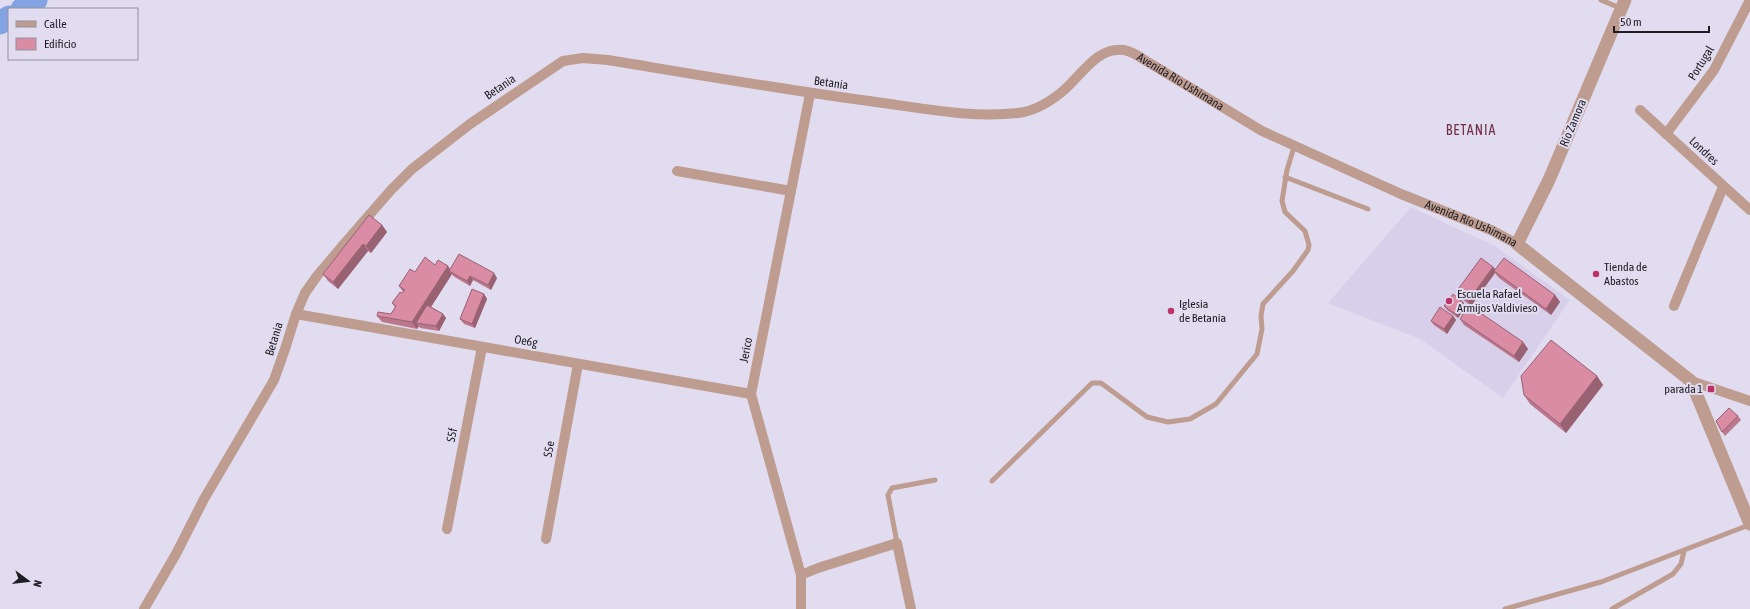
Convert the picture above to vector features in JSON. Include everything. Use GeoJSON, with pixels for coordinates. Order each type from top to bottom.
{"type":"FeatureCollection","features":[{"type":"Feature","properties":{"kind":"street","name":"Portugal"},"geometry":{"type":"LineString","coordinates":[[1666,134],[1714,70],[1750,0]]}},
{"type":"Feature","properties":{"kind":"street","name":"Río Zamora"},"geometry":{"type":"LineString","coordinates":[[1517,244],[1549,180],[1623,4]]}},
{"type":"Feature","properties":{"kind":"street","name":"Avenida Río Ushimana"},"geometry":{"type":"LineString","coordinates":[[1110,51],[1124,50],[1130,52],[1262,131],[1294,147],[1401,194],[1491,230],[1517,244],[1691,381],[1750,524]]}},
{"type":"Feature","properties":{"kind":"street","name":"Betania"},"geometry":{"type":"LineString","coordinates":[[144,609],[176,554],[204,499],[274,380],[286,349],[289,333],[296,314],[306,293],[318,276],[390,190],[412,169],[470,124],[563,61],[583,58],[608,60],[810,94],[953,112],[993,115],[1020,113],[1031,110],[1053,99],[1064,90],[1084,68],[1110,51]]}},
{"type":"Feature","properties":{"kind":"street","name":"Jerico"},"geometry":{"type":"LineString","coordinates":[[801,609],[801,575],[751,394],[810,94]]}},
{"type":"Feature","properties":{"kind":"street","name":"Londres"},"geometry":{"type":"LineString","coordinates":[[1640,110],[1750,210]]}},
{"type":"Feature","properties":{"kind":"street"},"geometry":{"type":"LineString","coordinates":[[677,171],[791,191]]}},
{"type":"Feature","properties":{"kind":"street"},"geometry":{"type":"LineString","coordinates":[[1674,306],[1723,187]]}},
{"type":"Feature","properties":{"kind":"street","name":"Oe6g"},"geometry":{"type":"LineString","coordinates":[[296,314],[751,394]]}},
{"type":"Feature","properties":{"kind":"street","name":"S5f"},"geometry":{"type":"LineString","coordinates":[[447,529],[482,347]]}},
{"type":"Feature","properties":{"kind":"street","name":"S5e"},"geometry":{"type":"LineString","coordinates":[[546,539],[578,364]]}},
{"type":"Feature","properties":{"kind":"street"},"geometry":{"type":"LineString","coordinates":[[1691,381],[1750,401]]}},
{"type":"Feature","properties":{"kind":"street"},"geometry":{"type":"LineString","coordinates":[[801,575],[818,568],[897,543],[911,609]]}},
{"type":"Feature","properties":{"kind":"lane"},"geometry":{"type":"LineString","coordinates":[[1601,0],[1623,4]]}},
{"type":"Feature","properties":{"kind":"lane"},"geometry":{"type":"LineString","coordinates":[[992,481],[1092,383],[1101,383],[1147,417],[1168,422],[1190,419],[1216,404],[1256,354],[1261,335],[1261,316],[1263,304],[1293,270],[1308,250],[1309,245],[1305,231],[1285,212],[1282,201],[1285,177],[1294,147]]}},
{"type":"Feature","properties":{"kind":"lane"},"geometry":{"type":"LineString","coordinates":[[1285,177],[1368,209]]}},
{"type":"Feature","properties":{"kind":"lane"},"geometry":{"type":"LineString","coordinates":[[897,543],[888,495],[892,488],[935,480]]}},
{"type":"Feature","properties":{"kind":"lane"},"geometry":{"type":"LineString","coordinates":[[1505,609],[1601,582],[1684,551],[1750,524]]}},
{"type":"Feature","properties":{"kind":"lane"},"geometry":{"type":"LineString","coordinates":[[1612,609],[1673,574],[1681,564],[1684,551]]}},
{"type":"Feature","properties":{"kind":"shaded area","name":"Escuela Rafael Armijos Valdivieso"},"geometry":{"type":"Polygon","coordinates":[[[1411,207],[1495,246],[1570,300],[1503,398],[1420,339],[1328,303],[1411,207]]]}},
{"type":"Feature","properties":{"kind":"building"},"geometry":{"type":"Polygon","coordinates":[[[369,215],[382,225],[366,246],[363,244],[333,282],[323,274],[369,215]]]}},
{"type":"Feature","properties":{"kind":"building"},"geometry":{"type":"Polygon","coordinates":[[[459,254],[494,273],[488,285],[470,276],[467,281],[449,271],[459,254]]]}},
{"type":"Feature","properties":{"kind":"building"},"geometry":{"type":"Polygon","coordinates":[[[425,257],[435,265],[438,260],[448,266],[412,322],[377,316],[378,312],[391,314],[396,306],[392,303],[400,292],[402,293],[405,290],[399,286],[410,269],[415,272],[425,257]]]}},
{"type":"Feature","properties":{"kind":"building"},"geometry":{"type":"Polygon","coordinates":[[[1481,258],[1493,267],[1468,301],[1456,292],[1481,258]]]}},
{"type":"Feature","properties":{"kind":"building"},"geometry":{"type":"Polygon","coordinates":[[[1504,258],[1555,295],[1546,309],[1494,271],[1504,258]]]}},
{"type":"Feature","properties":{"kind":"building"},"geometry":{"type":"Polygon","coordinates":[[[472,289],[484,294],[472,324],[460,319],[472,289]]]}},
{"type":"Feature","properties":{"kind":"building"},"geometry":{"type":"Polygon","coordinates":[[[1453,294],[1463,302],[1455,314],[1444,306],[1453,294]]]}},
{"type":"Feature","properties":{"kind":"building"},"geometry":{"type":"Polygon","coordinates":[[[427,305],[443,314],[436,326],[416,323],[427,305]]]}},
{"type":"Feature","properties":{"kind":"building"},"geometry":{"type":"Polygon","coordinates":[[[1469,305],[1523,342],[1514,356],[1460,319],[1469,305]]]}},
{"type":"Feature","properties":{"kind":"building"},"geometry":{"type":"Polygon","coordinates":[[[1440,307],[1453,316],[1444,329],[1431,321],[1440,307]]]}},
{"type":"Feature","properties":{"kind":"building"},"geometry":{"type":"Polygon","coordinates":[[[1551,340],[1597,376],[1560,424],[1524,395],[1521,376],[1551,340]]]}},
{"type":"Feature","properties":{"kind":"building"},"geometry":{"type":"Polygon","coordinates":[[[1729,408],[1738,416],[1722,432],[1716,421],[1729,408]]]}},
{"type":"Feature","properties":{"kind":"waterway"},"geometry":{"type":"LineString","coordinates":[[24,8],[36,0]]}},
{"type":"Feature","properties":{"kind":"waterway"},"geometry":{"type":"LineString","coordinates":[[0,23],[8,18]]}},
{"type":"Feature","properties":{"kind":"place","name":"Tienda de Abastos"},"geometry":{"type":"Point","coordinates":[1596,274]}},
{"type":"Feature","properties":{"kind":"place","name":"Escuela Rafael Armijos Valdivieso"},"geometry":{"type":"Point","coordinates":[1449,301]}},
{"type":"Feature","properties":{"kind":"place","name":"Iglesia de Betania"},"geometry":{"type":"Point","coordinates":[1171,311]}},
{"type":"Feature","properties":{"kind":"place","name":"parada 1"},"geometry":{"type":"Point","coordinates":[1711,389]}},
{"type":"Feature","properties":{"kind":"district","name":"BETANIA"},"geometry":{"type":"Point","coordinates":[1471,130]}}]}
